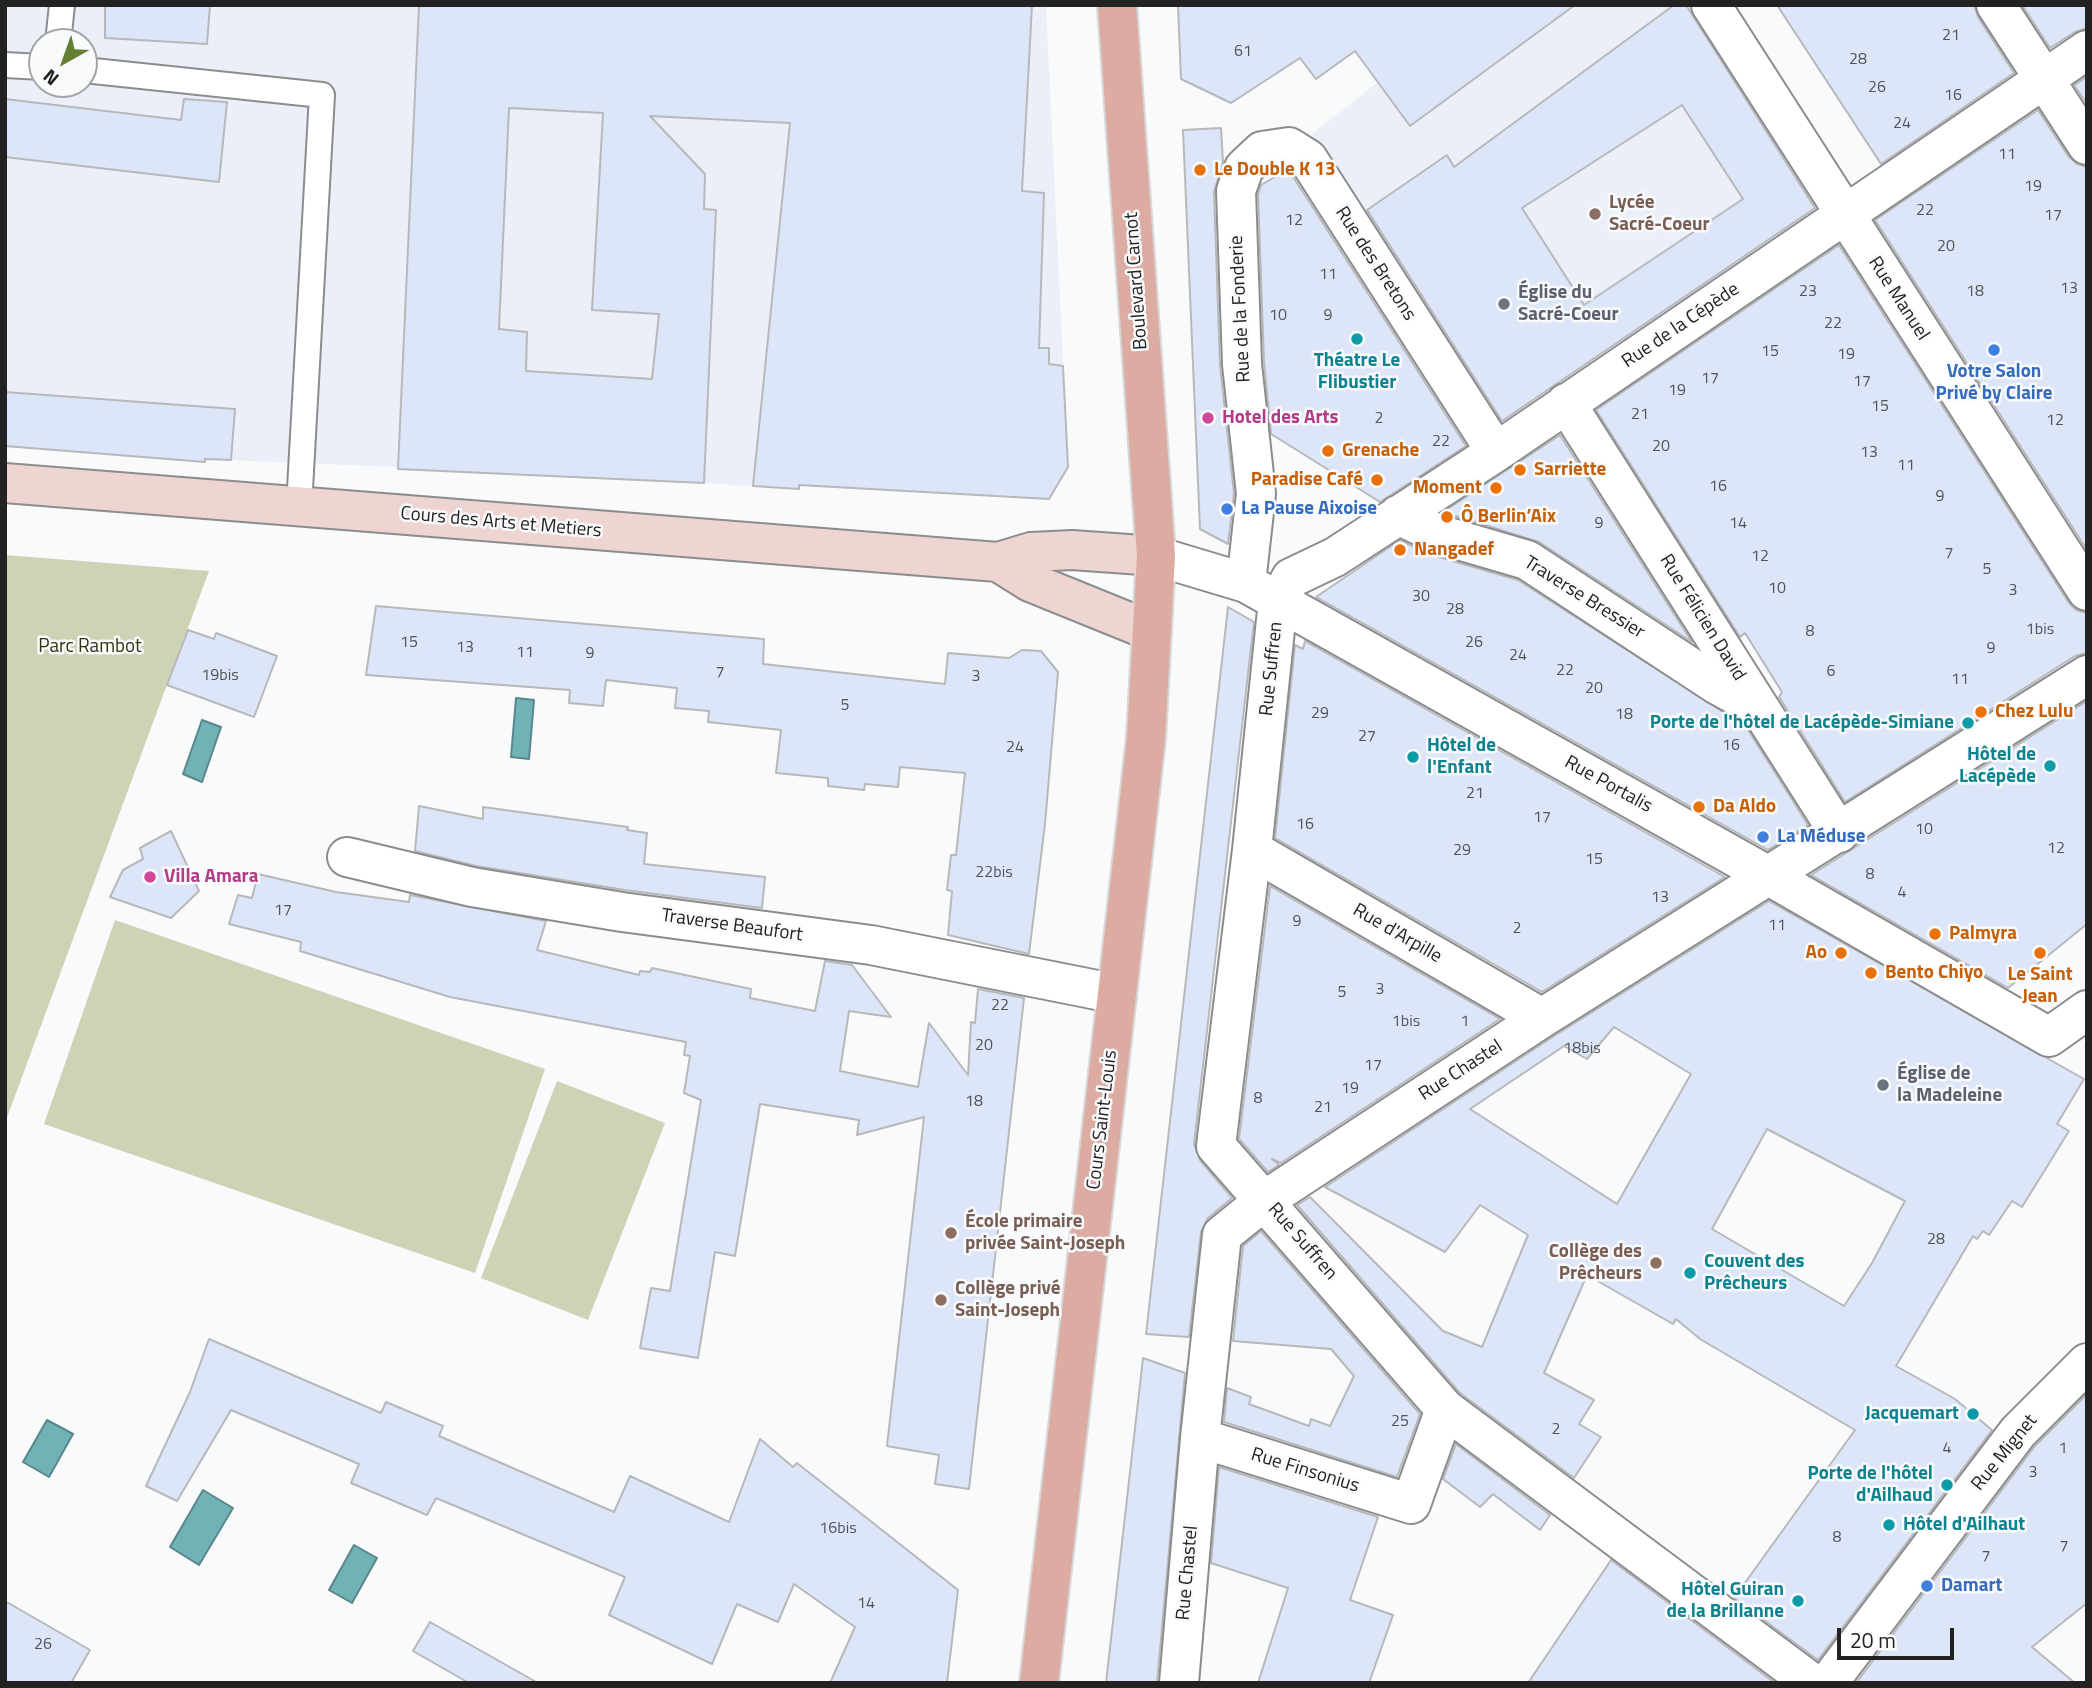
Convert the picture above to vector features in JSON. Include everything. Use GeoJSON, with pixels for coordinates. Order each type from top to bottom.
{"type":"FeatureCollection","features":[{"type":"Feature","properties":{"kind":"main road","name":"Boulevard Carnot"},"geometry":{"type":"LineString","coordinates":[[1117,5],[1156,556]]}},
{"type":"Feature","properties":{"kind":"main road","name":"Cours des Arts et Metiers"},"geometry":{"type":"LineString","coordinates":[[5,483],[998,562],[1045,551],[1156,556]]}},
{"type":"Feature","properties":{"kind":"main road","name":"Cours Saint-Louis"},"geometry":{"type":"LineString","coordinates":[[1039,1683],[1146,738],[1156,556]]}},
{"type":"Feature","properties":{"kind":"main road","name":"Cours des Arts et Metiers"},"geometry":{"type":"LineString","coordinates":[[998,562],[1030,582],[1151,631]]}},
{"type":"Feature","properties":{"kind":"street","name":"Rue Manuel"},"geometry":{"type":"LineString","coordinates":[[1711,5],[2087,591]]}},
{"type":"Feature","properties":{"kind":"street"},"geometry":{"type":"LineString","coordinates":[[1996,5],[2087,145]]}},
{"type":"Feature","properties":{"kind":"street","name":"Rue de la Cépède"},"geometry":{"type":"LineString","coordinates":[[1262,592],[1335,557],[1496,452],[2087,50]]}},
{"type":"Feature","properties":{"kind":"street","name":"Rue des Bretons"},"geometry":{"type":"LineString","coordinates":[[1236,191],[1244,168],[1262,151],[1289,147],[1308,159],[1496,452]]}},
{"type":"Feature","properties":{"kind":"street","name":"Rue de la Fonderie"},"geometry":{"type":"LineString","coordinates":[[1236,191],[1242,364],[1256,494],[1262,592]]}},
{"type":"Feature","properties":{"kind":"street","name":"Rue Félicien David"},"geometry":{"type":"LineString","coordinates":[[1566,403],[1839,833]]}},
{"type":"Feature","properties":{"kind":"street","name":"Traverse Bressier"},"geometry":{"type":"LineString","coordinates":[[1398,514],[1437,534],[1527,560],[1716,684],[1759,707]]}},
{"type":"Feature","properties":{"kind":"street","name":"Rue Portalis"},"geometry":{"type":"LineString","coordinates":[[1156,556],[1262,592],[1769,876],[2049,1037],[2087,1010]]}},
{"type":"Feature","properties":{"kind":"street","name":"Rue Suffren"},"geometry":{"type":"LineString","coordinates":[[1262,592],[1252,850],[1216,1146],[1445,1409],[1812,1683]]}},
{"type":"Feature","properties":{"kind":"street","name":"Rue Chastel"},"geometry":{"type":"LineString","coordinates":[[1179,1683],[1200,1438],[1222,1235],[1265,1200],[1542,1018],[2087,674]]}},
{"type":"Feature","properties":{"kind":"street","name":"Rue d'Arpille"},"geometry":{"type":"LineString","coordinates":[[1252,850],[1542,1018]]}},
{"type":"Feature","properties":{"kind":"street","name":"Traverse Beaufort"},"geometry":{"type":"LineString","coordinates":[[347,857],[472,887],[622,912],[871,945],[1117,994]]}},
{"type":"Feature","properties":{"kind":"street","name":"Rue Mignet"},"geometry":{"type":"LineString","coordinates":[[1828,1683],[2018,1432],[2087,1363]]}},
{"type":"Feature","properties":{"kind":"street","name":"Rue Finsonius"},"geometry":{"type":"LineString","coordinates":[[1200,1438],[1410,1504],[1445,1409]]}},
{"type":"Feature","properties":{"kind":"lane"},"geometry":{"type":"LineString","coordinates":[[60,28],[62,5]]}},
{"type":"Feature","properties":{"kind":"lane"},"geometry":{"type":"LineString","coordinates":[[5,65],[28,66]]}},
{"type":"Feature","properties":{"kind":"lane"},"geometry":{"type":"LineString","coordinates":[[98,72],[323,95],[299,507]]}},
{"type":"Feature","properties":{"kind":"shaded area"},"geometry":{"type":"Polygon","coordinates":[[[5,5],[1046,5],[1068,467],[1049,499],[800,485],[799,489],[591,476],[590,479],[397,467],[205,459],[205,462],[5,446],[5,5]]]}},
{"type":"Feature","properties":{"kind":"shaded area","name":"Lycée Sacré-Coeur"},"geometry":{"type":"Polygon","coordinates":[[[1476,5],[1686,5],[1826,216],[1621,352],[1610,347],[1497,423],[1400,262],[1312,134],[1476,5]]]}},
{"type":"Feature","properties":{"kind":"green space","name":"Parc Rambot"},"geometry":{"type":"Polygon","coordinates":[[[5,555],[209,571],[5,1123],[5,555]]]}},
{"type":"Feature","properties":{"kind":"green space"},"geometry":{"type":"Polygon","coordinates":[[[115,920],[545,1069],[475,1273],[44,1124],[115,920]]]}},
{"type":"Feature","properties":{"kind":"green space"},"geometry":{"type":"Polygon","coordinates":[[[557,1081],[665,1123],[588,1320],[481,1278],[557,1081]]]}},
{"type":"Feature","properties":{"kind":"water"},"geometry":{"type":"Polygon","coordinates":[[[516,698],[534,700],[529,759],[511,757],[516,698]]]}},
{"type":"Feature","properties":{"kind":"water"},"geometry":{"type":"Polygon","coordinates":[[[202,720],[221,727],[202,782],[183,774],[202,720]]]}},
{"type":"Feature","properties":{"kind":"water"},"geometry":{"type":"Polygon","coordinates":[[[47,1420],[73,1434],[49,1477],[23,1462],[47,1420]]]}},
{"type":"Feature","properties":{"kind":"water"},"geometry":{"type":"Polygon","coordinates":[[[203,1490],[233,1508],[199,1565],[170,1547],[203,1490]]]}},
{"type":"Feature","properties":{"kind":"water"},"geometry":{"type":"Polygon","coordinates":[[[354,1545],[377,1558],[352,1603],[329,1590],[354,1545]]]}},
{"type":"Feature","properties":{"kind":"building"},"geometry":{"type":"Polygon","coordinates":[[[105,5],[210,5],[207,44],[105,38],[105,5]]]}},
{"type":"Feature","properties":{"kind":"building"},"geometry":{"type":"Polygon","coordinates":[[[419,5],[1032,5],[1022,191],[1044,193],[1039,348],[1049,348],[1049,364],[1063,366],[1068,467],[1049,499],[799,485],[799,489],[753,486],[790,123],[650,116],[705,174],[704,209],[716,210],[704,483],[398,469],[419,5]],[[509,108],[499,329],[527,332],[526,371],[652,379],[659,314],[592,310],[603,113],[509,108]]]}},
{"type":"Feature","properties":{"kind":"building"},"geometry":{"type":"Polygon","coordinates":[[[1178,5],[1575,5],[1410,126],[1355,51],[1316,79],[1300,58],[1231,103],[1181,79],[1178,5]]]}},
{"type":"Feature","properties":{"kind":"building"},"geometry":{"type":"Polygon","coordinates":[[[1674,5],[1686,5],[1815,208],[1502,421],[1367,210],[1447,155],[1454,167],[1674,5]],[[1682,105],[1522,208],[1584,305],[1743,199],[1682,105]]]}},
{"type":"Feature","properties":{"kind":"building"},"geometry":{"type":"Polygon","coordinates":[[[1777,5],[1974,5],[1978,17],[2014,73],[1881,164],[1777,5]]]}},
{"type":"Feature","properties":{"kind":"building"},"geometry":{"type":"Polygon","coordinates":[[[2022,5],[2087,5],[2087,28],[2075,32],[2050,48],[2022,5]]]}},
{"type":"Feature","properties":{"kind":"building"},"geometry":{"type":"Polygon","coordinates":[[[2087,77],[2087,104],[2074,85],[2087,77]]]}},
{"type":"Feature","properties":{"kind":"building"},"geometry":{"type":"Polygon","coordinates":[[[5,99],[181,120],[184,99],[227,102],[219,182],[5,157],[5,99]]]}},
{"type":"Feature","properties":{"kind":"building"},"geometry":{"type":"Polygon","coordinates":[[[2038,110],[2069,157],[2077,164],[2087,167],[2087,550],[1875,220],[2038,110]]]}},
{"type":"Feature","properties":{"kind":"building"},"geometry":{"type":"Polygon","coordinates":[[[1221,128],[1223,162],[1214,192],[1220,365],[1234,494],[1228,544],[1200,529],[1183,130],[1221,128]]]}},
{"type":"Feature","properties":{"kind":"building"},"geometry":{"type":"Polygon","coordinates":[[[1285,171],[1292,175],[1466,446],[1380,502],[1271,434],[1264,362],[1258,194],[1261,185],[1285,171]]]}},
{"type":"Feature","properties":{"kind":"building"},"geometry":{"type":"Polygon","coordinates":[[[1839,245],[2069,603],[2076,610],[2087,613],[2087,653],[2075,656],[1845,802],[1779,697],[1782,692],[1745,633],[1740,637],[1596,410],[1839,245]]]}},
{"type":"Feature","properties":{"kind":"building"},"geometry":{"type":"Polygon","coordinates":[[[5,392],[235,409],[231,460],[205,459],[205,462],[5,446],[5,392]]]}},
{"type":"Feature","properties":{"kind":"building"},"geometry":{"type":"Polygon","coordinates":[[[1560,435],[1692,642],[1539,542],[1443,512],[1560,435]]]}},
{"type":"Feature","properties":{"kind":"building"},"geometry":{"type":"Polygon","coordinates":[[[1400,540],[1432,555],[1518,580],[1747,728],[1808,825],[1768,850],[1316,597],[1400,540]]]}},
{"type":"Feature","properties":{"kind":"building"},"geometry":{"type":"Polygon","coordinates":[[[376,606],[764,639],[763,664],[945,684],[948,653],[1009,658],[1022,650],[1041,651],[1058,672],[1045,824],[1029,954],[948,935],[952,891],[947,890],[951,855],[956,855],[965,773],[900,767],[898,787],[865,784],[864,790],[828,786],[828,778],[776,773],[781,730],[708,722],[709,711],[675,708],[677,688],[606,680],[603,706],[569,703],[570,690],[366,675],[376,606]]]}},
{"type":"Feature","properties":{"kind":"building"},"geometry":{"type":"Polygon","coordinates":[[[1228,607],[1254,622],[1194,1144],[1200,1160],[1232,1198],[1208,1218],[1201,1232],[1189,1337],[1146,1334],[1228,607]]]}},
{"type":"Feature","properties":{"kind":"building"},"geometry":{"type":"Polygon","coordinates":[[[188,630],[214,639],[216,633],[277,656],[254,717],[167,685],[188,630]]]}},
{"type":"Feature","properties":{"kind":"building"},"geometry":{"type":"Polygon","coordinates":[[[1305,641],[1725,877],[1542,992],[1275,838],[1295,645],[1303,649],[1305,641]]]}},
{"type":"Feature","properties":{"kind":"building"},"geometry":{"type":"Polygon","coordinates":[[[2087,701],[2087,924],[2008,988],[1811,875],[2087,701]]]}},
{"type":"Feature","properties":{"kind":"building"},"geometry":{"type":"Polygon","coordinates":[[[419,806],[483,819],[483,807],[628,827],[627,830],[647,833],[644,864],[765,877],[762,908],[476,866],[415,851],[419,806]]]}},
{"type":"Feature","properties":{"kind":"building","name":"Villa Amara"},"geometry":{"type":"Polygon","coordinates":[[[171,831],[199,891],[171,918],[110,897],[123,870],[143,859],[140,848],[171,831]]]}},
{"type":"Feature","properties":{"kind":"building"},"geometry":{"type":"Polygon","coordinates":[[[258,874],[336,892],[409,902],[410,895],[546,921],[537,950],[639,975],[640,971],[650,972],[652,968],[751,989],[750,998],[815,1011],[825,961],[852,965],[891,1017],[849,1011],[840,1071],[918,1087],[929,1023],[968,1075],[971,1022],[975,1023],[978,989],[1024,998],[969,1489],[935,1484],[939,1455],[887,1446],[924,1117],[857,1135],[859,1120],[760,1104],[735,1256],[715,1252],[698,1358],[640,1348],[651,1288],[670,1291],[701,1100],[684,1093],[690,1056],[684,1055],[686,1042],[450,997],[300,951],[301,942],[229,924],[238,895],[252,898],[258,874]]]}},
{"type":"Feature","properties":{"kind":"building"},"geometry":{"type":"Polygon","coordinates":[[[1270,886],[1500,1019],[1281,1163],[1272,1159],[1279,1165],[1268,1172],[1239,1139],[1270,886]]]}},
{"type":"Feature","properties":{"kind":"building"},"geometry":{"type":"Polygon","coordinates":[[[1769,901],[2084,1079],[2057,1124],[2069,1131],[2022,1207],[2012,1201],[1989,1235],[1983,1231],[1977,1239],[1973,1236],[1896,1366],[1955,1399],[1992,1430],[1818,1660],[1734,1598],[1855,1430],[1700,1339],[1676,1319],[1673,1324],[1587,1275],[1544,1373],[1594,1400],[1579,1424],[1601,1437],[1574,1478],[1460,1393],[1297,1205],[1310,1197],[1443,1331],[1482,1347],[1528,1235],[1480,1205],[1445,1252],[1325,1187],[1554,1036],[1769,901]],[[1614,1027],[1587,1059],[1564,1046],[1470,1109],[1617,1204],[1691,1074],[1614,1027]],[[1767,1129],[1712,1229],[1844,1306],[1872,1263],[1905,1201],[1767,1129]]]}},
{"type":"Feature","properties":{"kind":"building"},"geometry":{"type":"Polygon","coordinates":[[[1261,1231],[1420,1414],[1397,1477],[1224,1422],[1227,1388],[1251,1397],[1249,1404],[1309,1426],[1311,1419],[1330,1426],[1354,1376],[1331,1349],[1233,1341],[1243,1246],[1261,1231]]]}},
{"type":"Feature","properties":{"kind":"building"},"geometry":{"type":"Polygon","coordinates":[[[209,1339],[381,1413],[386,1402],[443,1426],[439,1436],[614,1512],[630,1476],[729,1522],[760,1439],[793,1467],[797,1463],[958,1590],[947,1683],[830,1683],[855,1627],[794,1584],[778,1622],[737,1604],[712,1664],[609,1615],[625,1577],[436,1498],[427,1515],[351,1483],[359,1464],[231,1410],[177,1501],[146,1486],[190,1392],[209,1339]]]}},
{"type":"Feature","properties":{"kind":"building"},"geometry":{"type":"Polygon","coordinates":[[[1143,1358],[1185,1373],[1157,1683],[1106,1683],[1143,1358]]]}},
{"type":"Feature","properties":{"kind":"building"},"geometry":{"type":"Polygon","coordinates":[[[2087,1394],[2087,1603],[2032,1647],[2075,1683],[1856,1683],[2035,1446],[2087,1394]]]}},
{"type":"Feature","properties":{"kind":"building"},"geometry":{"type":"Polygon","coordinates":[[[1456,1444],[1550,1515],[1540,1530],[1493,1494],[1480,1507],[1443,1479],[1456,1444]]]}},
{"type":"Feature","properties":{"kind":"building"},"geometry":{"type":"Polygon","coordinates":[[[1219,1467],[1378,1517],[1350,1600],[1393,1615],[1369,1683],[1258,1683],[1288,1588],[1211,1563],[1219,1467]]]}},
{"type":"Feature","properties":{"kind":"building"},"geometry":{"type":"Polygon","coordinates":[[[1611,1560],[1775,1683],[1528,1683],[1611,1560]]]}},
{"type":"Feature","properties":{"kind":"building"},"geometry":{"type":"Polygon","coordinates":[[[5,1601],[90,1650],[71,1683],[5,1683],[5,1601]]]}},
{"type":"Feature","properties":{"kind":"building"},"geometry":{"type":"Polygon","coordinates":[[[430,1622],[538,1683],[469,1683],[413,1651],[430,1622]]]}},
{"type":"Feature","properties":{"kind":"place","name":"Le Double K 13"},"geometry":{"type":"Point","coordinates":[1200,170]}},
{"type":"Feature","properties":{"kind":"place","name":"Lycée Sacré-Coeur"},"geometry":{"type":"Point","coordinates":[1595,214]}},
{"type":"Feature","properties":{"kind":"place","name":"Église du Sacré-Coeur"},"geometry":{"type":"Point","coordinates":[1504,304]}},
{"type":"Feature","properties":{"kind":"place","name":"Théatre Le Flibustier"},"geometry":{"type":"Point","coordinates":[1357,339]}},
{"type":"Feature","properties":{"kind":"place","name":"Votre Salon Privé by Claire"},"geometry":{"type":"Point","coordinates":[1994,350]}},
{"type":"Feature","properties":{"kind":"place","name":"Hotel des Arts"},"geometry":{"type":"Point","coordinates":[1208,418]}},
{"type":"Feature","properties":{"kind":"place","name":"Grenache"},"geometry":{"type":"Point","coordinates":[1328,451]}},
{"type":"Feature","properties":{"kind":"place","name":"Sarriette"},"geometry":{"type":"Point","coordinates":[1520,470]}},
{"type":"Feature","properties":{"kind":"place","name":"Paradise Café"},"geometry":{"type":"Point","coordinates":[1377,480]}},
{"type":"Feature","properties":{"kind":"place","name":"Moment"},"geometry":{"type":"Point","coordinates":[1496,488]}},
{"type":"Feature","properties":{"kind":"place","name":"La Pause Aixoise"},"geometry":{"type":"Point","coordinates":[1227,509]}},
{"type":"Feature","properties":{"kind":"place","name":"Ô Berlin’Aix"},"geometry":{"type":"Point","coordinates":[1447,517]}},
{"type":"Feature","properties":{"kind":"place","name":"Nangadef"},"geometry":{"type":"Point","coordinates":[1400,550]}},
{"type":"Feature","properties":{"kind":"place","name":"Chez Lulu"},"geometry":{"type":"Point","coordinates":[1981,712]}},
{"type":"Feature","properties":{"kind":"place","name":"Porte de l'hôtel de Lacépède-Simiane"},"geometry":{"type":"Point","coordinates":[1968,723]}},
{"type":"Feature","properties":{"kind":"place","name":"Hôtel de l'Enfant"},"geometry":{"type":"Point","coordinates":[1413,757]}},
{"type":"Feature","properties":{"kind":"place","name":"Hôtel de Lacépède"},"geometry":{"type":"Point","coordinates":[2050,766]}},
{"type":"Feature","properties":{"kind":"place","name":"Da Aldo"},"geometry":{"type":"Point","coordinates":[1699,807]}},
{"type":"Feature","properties":{"kind":"place","name":"La Méduse"},"geometry":{"type":"Point","coordinates":[1763,837]}},
{"type":"Feature","properties":{"kind":"place","name":"Villa Amara"},"geometry":{"type":"Point","coordinates":[150,877]}},
{"type":"Feature","properties":{"kind":"place","name":"Palmyra"},"geometry":{"type":"Point","coordinates":[1935,934]}},
{"type":"Feature","properties":{"kind":"place","name":"Ao"},"geometry":{"type":"Point","coordinates":[1841,953]}},
{"type":"Feature","properties":{"kind":"place","name":"Le Saint Jean"},"geometry":{"type":"Point","coordinates":[2040,953]}},
{"type":"Feature","properties":{"kind":"place","name":"Bento Chiyo"},"geometry":{"type":"Point","coordinates":[1871,973]}},
{"type":"Feature","properties":{"kind":"place","name":"Église de la Madeleine"},"geometry":{"type":"Point","coordinates":[1883,1085]}},
{"type":"Feature","properties":{"kind":"place","name":"École primaire privée Saint-Joseph"},"geometry":{"type":"Point","coordinates":[951,1233]}},
{"type":"Feature","properties":{"kind":"place","name":"Collège des Prêcheurs"},"geometry":{"type":"Point","coordinates":[1656,1263]}},
{"type":"Feature","properties":{"kind":"place","name":"Couvent des Prêcheurs"},"geometry":{"type":"Point","coordinates":[1690,1273]}},
{"type":"Feature","properties":{"kind":"place","name":"Collège privé Saint-Joseph"},"geometry":{"type":"Point","coordinates":[941,1300]}},
{"type":"Feature","properties":{"kind":"place","name":"Jacquemart"},"geometry":{"type":"Point","coordinates":[1973,1414]}},
{"type":"Feature","properties":{"kind":"place","name":"Porte de l'hôtel d'Ailhaud"},"geometry":{"type":"Point","coordinates":[1947,1485]}},
{"type":"Feature","properties":{"kind":"place","name":"Hôtel d'Ailhaut"},"geometry":{"type":"Point","coordinates":[1889,1525]}},
{"type":"Feature","properties":{"kind":"place","name":"Damart"},"geometry":{"type":"Point","coordinates":[1927,1586]}},
{"type":"Feature","properties":{"kind":"place","name":"Hôtel Guiran de la Brillanne"},"geometry":{"type":"Point","coordinates":[1798,1601]}}]}
